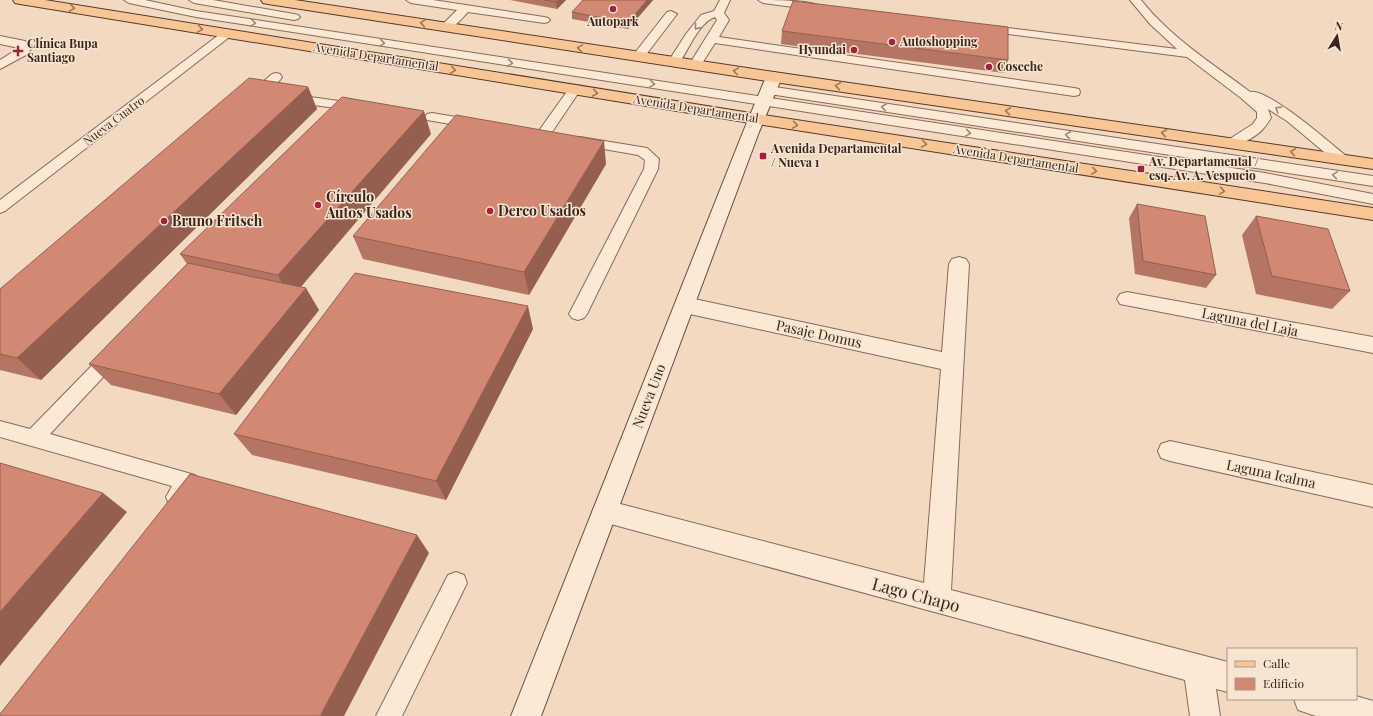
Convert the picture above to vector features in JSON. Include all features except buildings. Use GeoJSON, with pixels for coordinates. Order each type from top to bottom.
{"type":"FeatureCollection","features":[{"type":"Feature","properties":{"kind":"main road","name":"Avenida Departamental"},"geometry":{"type":"LineString","coordinates":[[20,0],[575,89],[761,94],[1035,115],[1373,164]]}},
{"type":"Feature","properties":{"kind":"main road","name":"Avenida Departamental"},"geometry":{"type":"LineString","coordinates":[[268,0],[695,65],[761,94],[1373,214]]}},
{"type":"Feature","properties":{"kind":"street","name":"Nueva Uno"},"geometry":{"type":"LineString","coordinates":[[526,716],[684,305],[761,94]]}},
{"type":"Feature","properties":{"kind":"street"},"geometry":{"type":"LineString","coordinates":[[936,600],[959,264]]}},
{"type":"Feature","properties":{"kind":"street","name":"Laguna del Laja"},"geometry":{"type":"LineString","coordinates":[[1127,299],[1373,345]]}},
{"type":"Feature","properties":{"kind":"street","name":"Pasaje Domus"},"geometry":{"type":"LineString","coordinates":[[684,305],[953,363]]}},
{"type":"Feature","properties":{"kind":"street","name":"Laguna Icalma"},"geometry":{"type":"LineString","coordinates":[[1170,452],[1373,496]]}},
{"type":"Feature","properties":{"kind":"street","name":"Lago Chapo"},"geometry":{"type":"LineString","coordinates":[[605,512],[1227,677]]}},
{"type":"Feature","properties":{"kind":"street"},"geometry":{"type":"LineString","coordinates":[[1198,670],[1205,716]]}},
{"type":"Feature","properties":{"kind":"street"},"geometry":{"type":"LineString","coordinates":[[1313,700],[1373,716]]}},
{"type":"Feature","properties":{"kind":"lane"},"geometry":{"type":"LineString","coordinates":[[129,0],[196,14],[1184,152],[1373,181]]}},
{"type":"Feature","properties":{"kind":"lane"},"geometry":{"type":"LineString","coordinates":[[194,0],[304,18]]}},
{"type":"Feature","properties":{"kind":"lane"},"geometry":{"type":"LineString","coordinates":[[411,0],[544,20]]}},
{"type":"Feature","properties":{"kind":"lane"},"geometry":{"type":"LineString","coordinates":[[446,27],[475,0]]}},
{"type":"Feature","properties":{"kind":"lane"},"geometry":{"type":"LineString","coordinates":[[674,62],[690,36],[705,17],[718,13],[725,0]]}},
{"type":"Feature","properties":{"kind":"lane"},"geometry":{"type":"LineString","coordinates":[[763,0],[826,8]]}},
{"type":"Feature","properties":{"kind":"lane"},"geometry":{"type":"LineString","coordinates":[[1135,0],[1160,27],[1190,54],[1228,81],[1263,110],[1264,118],[1258,127],[1233,143]]}},
{"type":"Feature","properties":{"kind":"lane"},"geometry":{"type":"LineString","coordinates":[[695,65],[722,20],[718,13]]}},
{"type":"Feature","properties":{"kind":"lane"},"geometry":{"type":"LineString","coordinates":[[638,57],[671,14]]}},
{"type":"Feature","properties":{"kind":"lane"},"geometry":{"type":"LineString","coordinates":[[344,25],[1265,178],[1373,200]]}},
{"type":"Feature","properties":{"kind":"lane"},"geometry":{"type":"LineString","coordinates":[[976,27],[1190,54]]}},
{"type":"Feature","properties":{"kind":"lane","name":"Nueva Cuatro"},"geometry":{"type":"LineString","coordinates":[[0,208],[228,33]]}},
{"type":"Feature","properties":{"kind":"lane"},"geometry":{"type":"LineString","coordinates":[[711,39],[1074,92]]}},
{"type":"Feature","properties":{"kind":"lane"},"geometry":{"type":"LineString","coordinates":[[0,40],[21,44],[27,47],[22,52],[0,65]]}},
{"type":"Feature","properties":{"kind":"lane"},"geometry":{"type":"LineString","coordinates":[[241,109],[276,77]]}},
{"type":"Feature","properties":{"kind":"lane"},"geometry":{"type":"LineString","coordinates":[[1228,81],[1261,98],[1292,118],[1341,159]]}},
{"type":"Feature","properties":{"kind":"lane"},"geometry":{"type":"LineString","coordinates":[[543,135],[575,89]]}},
{"type":"Feature","properties":{"kind":"lane"},"geometry":{"type":"LineString","coordinates":[[258,93],[353,107],[336,124]]}},
{"type":"Feature","properties":{"kind":"lane"},"geometry":{"type":"LineString","coordinates":[[1035,115],[1184,152]]}},
{"type":"Feature","properties":{"kind":"lane"},"geometry":{"type":"LineString","coordinates":[[432,117],[491,127]]}},
{"type":"Feature","properties":{"kind":"lane"},"geometry":{"type":"LineString","coordinates":[[528,133],[642,150],[652,159],[651,169],[578,314]]}},
{"type":"Feature","properties":{"kind":"lane"},"geometry":{"type":"LineString","coordinates":[[34,438],[127,341]]}},
{"type":"Feature","properties":{"kind":"lane"},"geometry":{"type":"LineString","coordinates":[[0,429],[188,481],[164,512]]}},
{"type":"Feature","properties":{"kind":"lane"},"geometry":{"type":"LineString","coordinates":[[389,716],[456,583]]}},
{"type":"Feature","properties":{"kind":"place","name":"Autopark"},"geometry":{"type":"Point","coordinates":[613,9]}},
{"type":"Feature","properties":{"kind":"place","name":"Autoshopping"},"geometry":{"type":"Point","coordinates":[892,42]}},
{"type":"Feature","properties":{"kind":"place","name":"Hyundai"},"geometry":{"type":"Point","coordinates":[854,50]}},
{"type":"Feature","properties":{"kind":"place","name":"Clínica Bupa Santiago"},"geometry":{"type":"Point","coordinates":[18,51]}},
{"type":"Feature","properties":{"kind":"place","name":"Coseche"},"geometry":{"type":"Point","coordinates":[989,67]}},
{"type":"Feature","properties":{"kind":"place","name":"Avenida Departamental / Nueva 1"},"geometry":{"type":"Point","coordinates":[763,156]}},
{"type":"Feature","properties":{"kind":"place","name":"Av. Departamental / esq. Av. A. Vespucio"},"geometry":{"type":"Point","coordinates":[1141,169]}},
{"type":"Feature","properties":{"kind":"place","name":"Círculo Autos Usados"},"geometry":{"type":"Point","coordinates":[318,205]}},
{"type":"Feature","properties":{"kind":"place","name":"Derco Usados"},"geometry":{"type":"Point","coordinates":[490,211]}},
{"type":"Feature","properties":{"kind":"place","name":"Bruno Fritsch"},"geometry":{"type":"Point","coordinates":[164,221]}}]}
